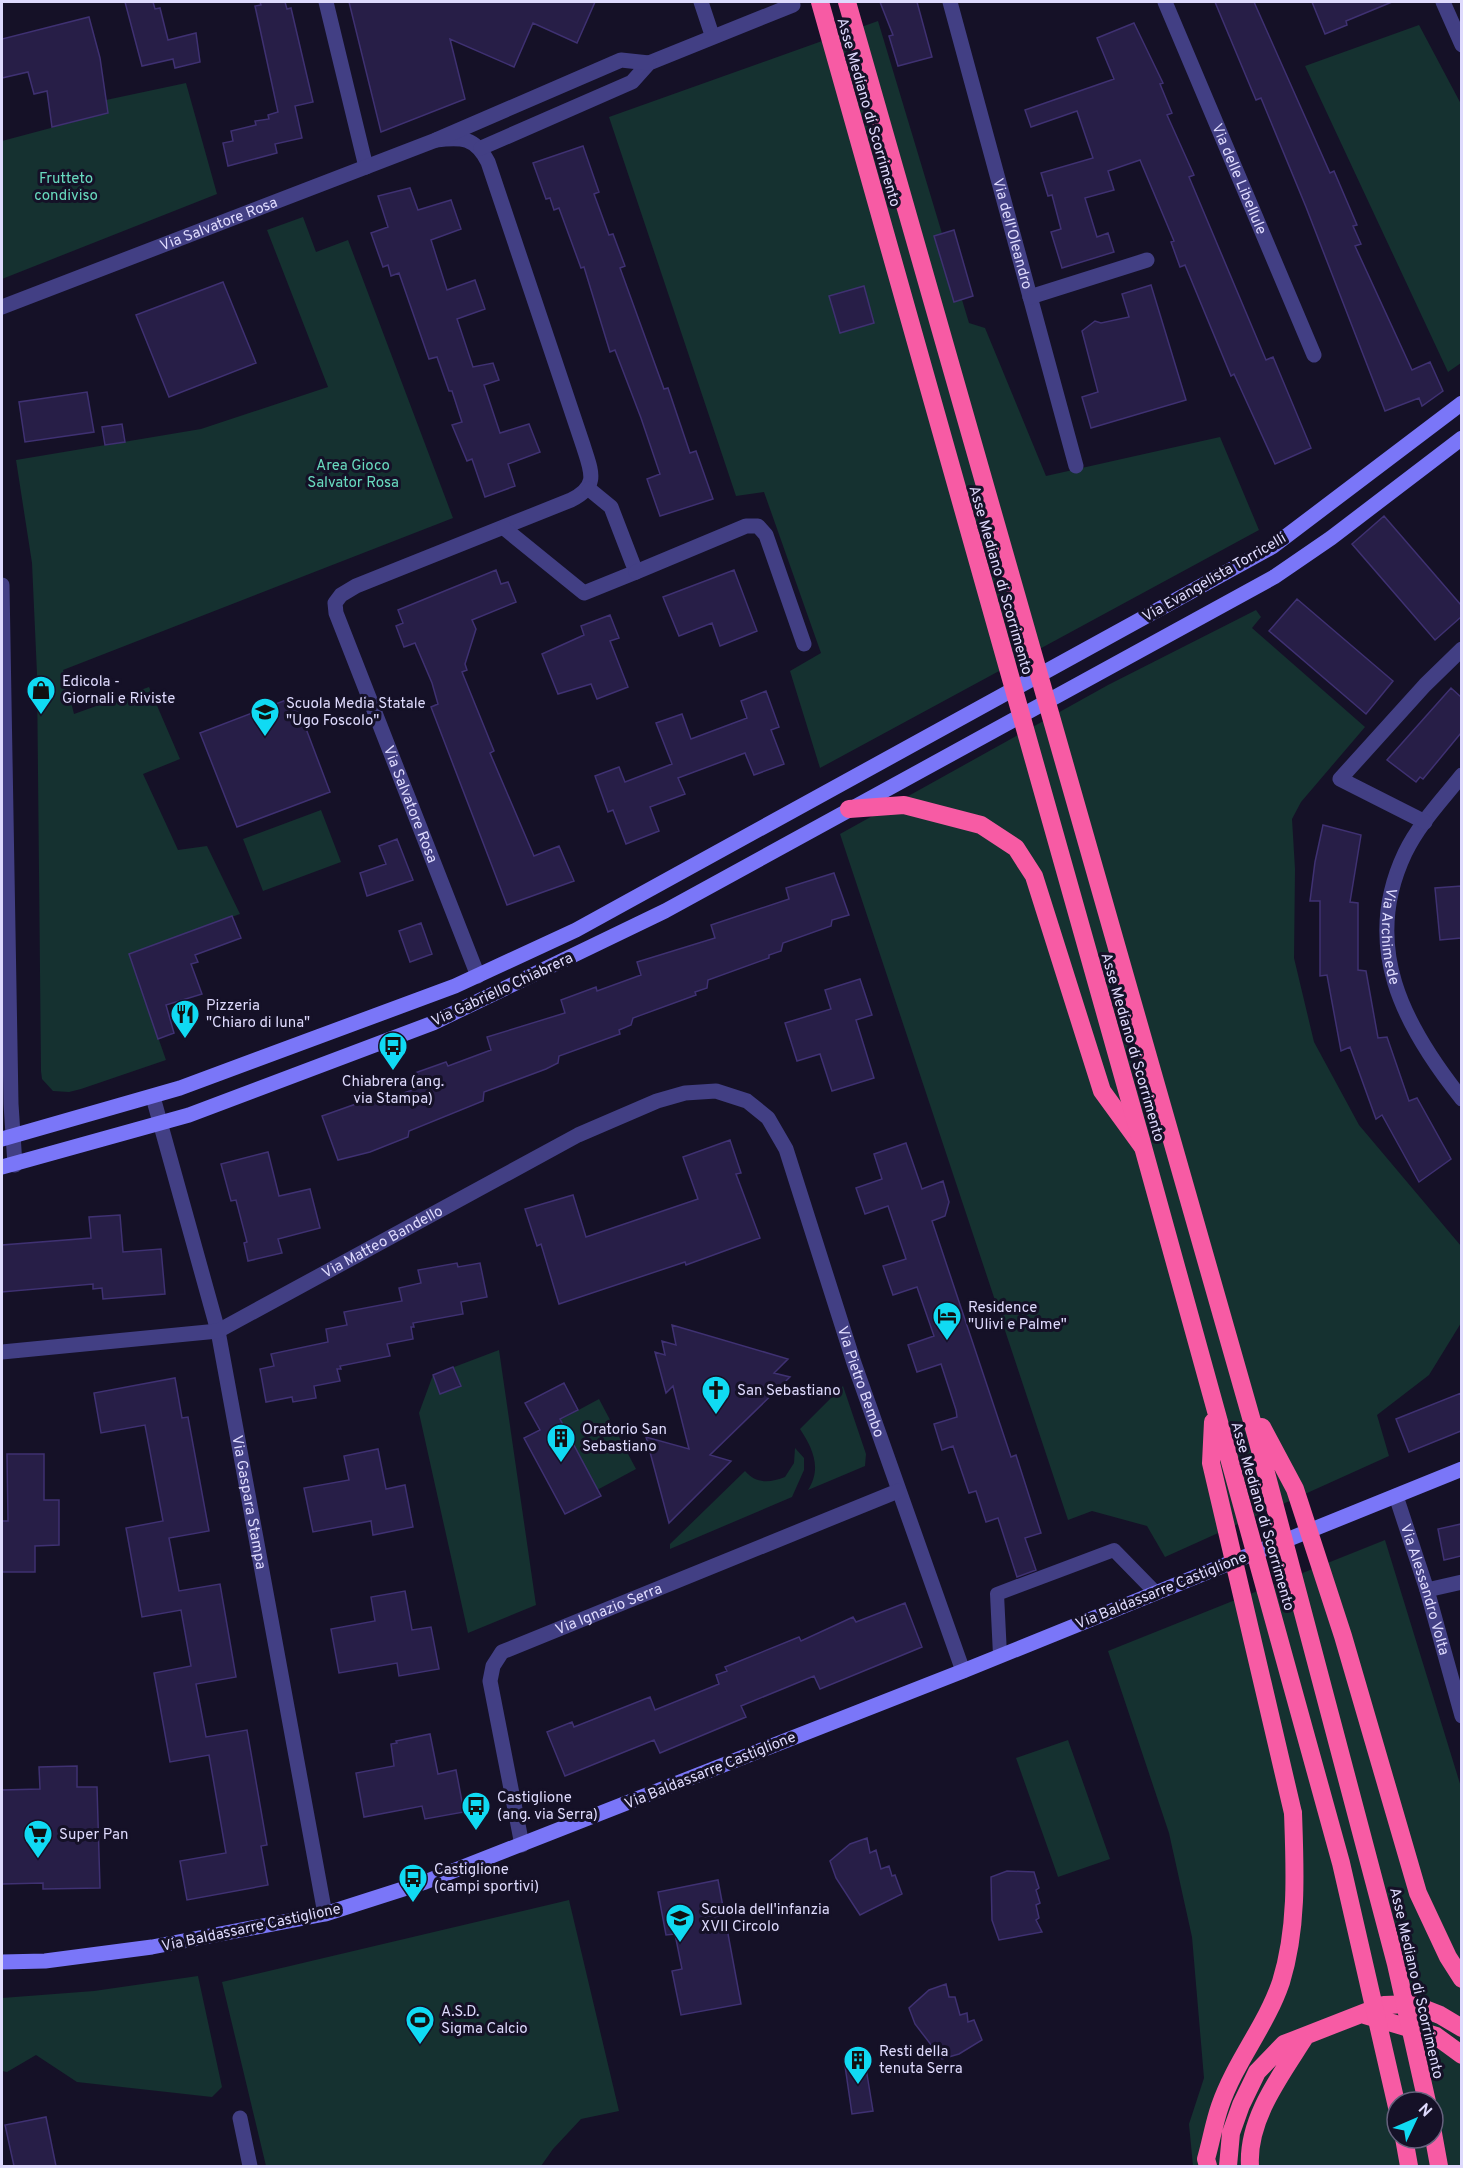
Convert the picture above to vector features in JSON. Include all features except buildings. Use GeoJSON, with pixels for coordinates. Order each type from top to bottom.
{"type":"FeatureCollection","features":[{"type":"Feature","properties":{"kind":"highway","name":"Asse Mediano di Scorrimento"},"geometry":{"type":"LineString","coordinates":[[820,2],[1143,1147],[1341,1863],[1393,2090]]}},
{"type":"Feature","properties":{"kind":"highway","name":"Asse Mediano di Scorrimento"},"geometry":{"type":"LineString","coordinates":[[847,2],[1244,1392],[1396,1964],[1424,2090]]}},
{"type":"Feature","properties":{"kind":"highway"},"geometry":{"type":"LineString","coordinates":[[849,809],[904,805],[981,825],[1016,848],[1034,876],[1102,1091],[1143,1147]]}},
{"type":"Feature","properties":{"kind":"highway"},"geometry":{"type":"LineString","coordinates":[[1244,1392],[1295,1489],[1343,1636],[1418,1893],[1461,1979]]}},
{"type":"Feature","properties":{"kind":"highway"},"geometry":{"type":"LineString","coordinates":[[1208,2166],[1206,2159],[1220,2105],[1264,2022],[1281,1981],[1292,1927],[1296,1881],[1293,1813],[1211,1463],[1214,1405]]}},
{"type":"Feature","properties":{"kind":"highway"},"geometry":{"type":"LineString","coordinates":[[1228,2166],[1232,2133],[1241,2104],[1257,2072],[1284,2044],[1384,2005],[1412,2004],[1440,2015],[1461,2028]]}},
{"type":"Feature","properties":{"kind":"highway"},"geometry":{"type":"LineString","coordinates":[[1364,2014],[1436,2036],[1461,2055]]}},
{"type":"Feature","properties":{"kind":"highway"},"geometry":{"type":"LineString","coordinates":[[1250,2166],[1256,2129],[1265,2100],[1305,2037]]}},
{"type":"Feature","properties":{"kind":"highway"},"geometry":{"type":"LineString","coordinates":[[1406,2150],[1409,2166]]}},
{"type":"Feature","properties":{"kind":"highway"},"geometry":{"type":"LineString","coordinates":[[1437,2150],[1440,2166]]}},
{"type":"Feature","properties":{"kind":"street"},"geometry":{"type":"LineString","coordinates":[[326,2],[366,167]]}},
{"type":"Feature","properties":{"kind":"street"},"geometry":{"type":"LineString","coordinates":[[701,2],[712,35]]}},
{"type":"Feature","properties":{"kind":"street","name":"Via dell'Oleandro"},"geometry":{"type":"LineString","coordinates":[[950,2],[1076,466]]}},
{"type":"Feature","properties":{"kind":"street","name":"Via delle Libellule"},"geometry":{"type":"LineString","coordinates":[[1165,2],[1314,355]]}},
{"type":"Feature","properties":{"kind":"street"},"geometry":{"type":"LineString","coordinates":[[1443,2],[1461,45]]}},
{"type":"Feature","properties":{"kind":"street","name":"Via Salvatore Rosa"},"geometry":{"type":"LineString","coordinates":[[436,140],[466,139],[481,148],[632,82],[649,63],[712,35],[793,5]]}},
{"type":"Feature","properties":{"kind":"street","name":"Via Salvatore Rosa"},"geometry":{"type":"LineString","coordinates":[[2,307],[436,140],[621,60],[649,63]]}},
{"type":"Feature","properties":{"kind":"street"},"geometry":{"type":"LineString","coordinates":[[481,148],[495,181],[590,467],[589,489],[611,507],[636,572]]}},
{"type":"Feature","properties":{"kind":"street"},"geometry":{"type":"LineString","coordinates":[[1030,297],[1147,260]]}},
{"type":"Feature","properties":{"kind":"street","name":"Via Evangelista Torricelli"},"geometry":{"type":"LineString","coordinates":[[950,724],[1272,547],[1461,403]]}},
{"type":"Feature","properties":{"kind":"street","name":"Via Evangelista Torricelli"},"geometry":{"type":"LineString","coordinates":[[961,749],[1274,577],[1331,538],[1461,438]]}},
{"type":"Feature","properties":{"kind":"street","name":"Via Salvatore Rosa"},"geometry":{"type":"LineString","coordinates":[[478,976],[336,613],[335,603],[341,595],[356,586],[504,528],[571,500],[589,489]]}},
{"type":"Feature","properties":{"kind":"street"},"geometry":{"type":"LineString","coordinates":[[504,528],[584,592],[746,526],[758,526],[766,535],[804,644]]}},
{"type":"Feature","properties":{"kind":"street"},"geometry":{"type":"LineString","coordinates":[[2,585],[7,1138]]}},
{"type":"Feature","properties":{"kind":"street"},"geometry":{"type":"LineString","coordinates":[[1425,822],[1340,779],[1461,649]]}},
{"type":"Feature","properties":{"kind":"street","name":"Via Gabriello Chiabrera"},"geometry":{"type":"LineString","coordinates":[[950,724],[635,899],[478,976],[153,1097],[7,1138],[8,1166],[162,1123],[433,1023],[665,911],[961,749]]}},
{"type":"Feature","properties":{"kind":"street","name":"Via Archimede"},"geometry":{"type":"LineString","coordinates":[[1461,775],[1425,822],[1406,852],[1395,880],[1387,911],[1386,950],[1392,978],[1407,1015],[1426,1051],[1461,1099]]}},
{"type":"Feature","properties":{"kind":"street","name":"Via Matteo Bandello"},"geometry":{"type":"LineString","coordinates":[[2,1352],[218,1330],[578,1135],[657,1101],[685,1093],[716,1091],[747,1101]]}},
{"type":"Feature","properties":{"kind":"street","name":"Via Gaspara Stampa"},"geometry":{"type":"LineString","coordinates":[[153,1097],[218,1330],[325,1914]]}},
{"type":"Feature","properties":{"kind":"street","name":"Via Pietro Bembo"},"geometry":{"type":"LineString","coordinates":[[747,1101],[768,1118],[786,1149],[898,1491],[963,1671]]}},
{"type":"Feature","properties":{"kind":"street","name":"Via Baldassarre Castiglione"},"geometry":{"type":"LineString","coordinates":[[2,1962],[45,1961],[152,1947],[325,1914],[425,1882],[963,1671],[1461,1469]]}},
{"type":"Feature","properties":{"kind":"street","name":"Via Ignazio Serra"},"geometry":{"type":"LineString","coordinates":[[522,1845],[490,1681],[493,1666],[502,1652],[898,1491]]}},
{"type":"Feature","properties":{"kind":"street","name":"Via Alessandro Volta"},"geometry":{"type":"LineString","coordinates":[[1396,1496],[1427,1590],[1461,1716]]}},
{"type":"Feature","properties":{"kind":"street"},"geometry":{"type":"LineString","coordinates":[[1427,1590],[1461,1582]]}},
{"type":"Feature","properties":{"kind":"street"},"geometry":{"type":"LineString","coordinates":[[240,2118],[250,2166]]}},
{"type":"Feature","properties":{"kind":"lane"},"geometry":{"type":"LineString","coordinates":[[1000,1655],[997,1594],[1114,1550],[1156,1593]]}},
{"type":"Feature","properties":{"kind":"green space"},"geometry":{"type":"Polygon","coordinates":[[[878,21],[969,323],[985,328],[1046,476],[1220,437],[1259,530],[820,768],[790,671],[821,653],[764,492],[736,496],[609,117],[878,21]]]}},
{"type":"Feature","properties":{"kind":"green space"},"geometry":{"type":"Polygon","coordinates":[[[1419,25],[1461,104],[1461,363],[1448,372],[1305,66],[1419,25]]]}},
{"type":"Feature","properties":{"kind":"green space","name":"Frutteto condiviso"},"geometry":{"type":"Polygon","coordinates":[[[186,83],[217,194],[2,279],[2,141],[107,113],[106,100],[186,83]]]}},
{"type":"Feature","properties":{"kind":"green space","name":"Area Gioco Salvator Rosa"},"geometry":{"type":"Polygon","coordinates":[[[303,217],[316,252],[348,240],[453,518],[63,670],[74,714],[149,687],[180,759],[143,774],[178,850],[207,846],[240,914],[129,954],[166,1060],[81,1089],[69,1092],[53,1091],[42,1079],[41,1071],[37,674],[32,563],[16,460],[201,429],[328,387],[267,230],[303,217]]]}},
{"type":"Feature","properties":{"kind":"green space"},"geometry":{"type":"Polygon","coordinates":[[[1256,610],[1261,617],[1252,628],[1365,727],[1301,802],[1292,819],[1295,869],[1294,958],[1314,1042],[1359,1125],[1461,1246],[1461,1323],[1429,1375],[1377,1415],[1389,1456],[1165,1557],[1147,1526],[1092,1511],[1068,1520],[840,834],[1108,685],[1256,610]]]}},
{"type":"Feature","properties":{"kind":"green space"},"geometry":{"type":"Polygon","coordinates":[[[321,810],[341,862],[263,891],[243,839],[321,810]]]}},
{"type":"Feature","properties":{"kind":"green space"},"geometry":{"type":"Polygon","coordinates":[[[499,1350],[536,1605],[468,1633],[419,1413],[433,1375],[499,1350]]]}},
{"type":"Feature","properties":{"kind":"green space"},"geometry":{"type":"Polygon","coordinates":[[[843,1386],[866,1454],[865,1466],[808,1490],[815,1466],[812,1451],[800,1429],[843,1386]]]}},
{"type":"Feature","properties":{"kind":"green space"},"geometry":{"type":"Polygon","coordinates":[[[599,1399],[636,1469],[597,1490],[560,1420],[599,1399]]]}},
{"type":"Feature","properties":{"kind":"green space"},"geometry":{"type":"Polygon","coordinates":[[[795,1448],[804,1458],[804,1470],[792,1497],[670,1549],[670,1544],[745,1471],[754,1478],[764,1481],[785,1477],[794,1463],[795,1448]]]}},
{"type":"Feature","properties":{"kind":"green space"},"geometry":{"type":"Polygon","coordinates":[[[1385,1540],[1461,1787],[1461,2166],[1193,2166],[1189,2124],[1204,2078],[1192,1937],[1169,1833],[1108,1651],[1385,1540]]]}},
{"type":"Feature","properties":{"kind":"green space"},"geometry":{"type":"Polygon","coordinates":[[[1068,1740],[1110,1859],[1058,1877],[1016,1758],[1068,1740]]]}},
{"type":"Feature","properties":{"kind":"green space","name":"A.S.D. Sigma Calcio"},"geometry":{"type":"Polygon","coordinates":[[[569,1900],[619,2111],[581,2119],[553,2149],[541,2166],[266,2166],[222,1982],[569,1900]]]}},
{"type":"Feature","properties":{"kind":"green space"},"geometry":{"type":"Polygon","coordinates":[[[198,1976],[222,2087],[212,2097],[77,2082],[36,2055],[7,2072],[2,2071],[2,1998],[94,1991],[198,1976]]]}},
{"type":"Feature","properties":{"kind":"place","name":"Edicola - Giornali e Riviste"},"geometry":{"type":"Point","coordinates":[41,716]}},
{"type":"Feature","properties":{"kind":"place","name":"Scuola Media Statale \"Ugo Foscolo\""},"geometry":{"type":"Point","coordinates":[265,738]}},
{"type":"Feature","properties":{"kind":"place","name":"Pizzeria \"Chiaro di luna\""},"geometry":{"type":"Point","coordinates":[185,1040]}},
{"type":"Feature","properties":{"kind":"place","name":"Chiabrera (ang. via Stampa)"},"geometry":{"type":"Point","coordinates":[393,1072]}},
{"type":"Feature","properties":{"kind":"place","name":"Residence \"Ulivi e Palme\""},"geometry":{"type":"Point","coordinates":[947,1342]}},
{"type":"Feature","properties":{"kind":"place","name":"San Sebastiano"},"geometry":{"type":"Point","coordinates":[716,1416]}},
{"type":"Feature","properties":{"kind":"place","name":"Oratorio San Sebastiano"},"geometry":{"type":"Point","coordinates":[561,1464]}},
{"type":"Feature","properties":{"kind":"place","name":"Castiglione (ang. via Serra)"},"geometry":{"type":"Point","coordinates":[476,1832]}},
{"type":"Feature","properties":{"kind":"place","name":"Super Pan"},"geometry":{"type":"Point","coordinates":[38,1860]}},
{"type":"Feature","properties":{"kind":"place","name":"Castiglione (campi sportivi)"},"geometry":{"type":"Point","coordinates":[413,1904]}},
{"type":"Feature","properties":{"kind":"place","name":"Scuola dell'infanzia XVII Circolo"},"geometry":{"type":"Point","coordinates":[680,1944]}},
{"type":"Feature","properties":{"kind":"place","name":"A.S.D. Sigma Calcio"},"geometry":{"type":"Point","coordinates":[420,2046]}},
{"type":"Feature","properties":{"kind":"place","name":"Resti della tenuta Serra"},"geometry":{"type":"Point","coordinates":[858,2086]}}]}
